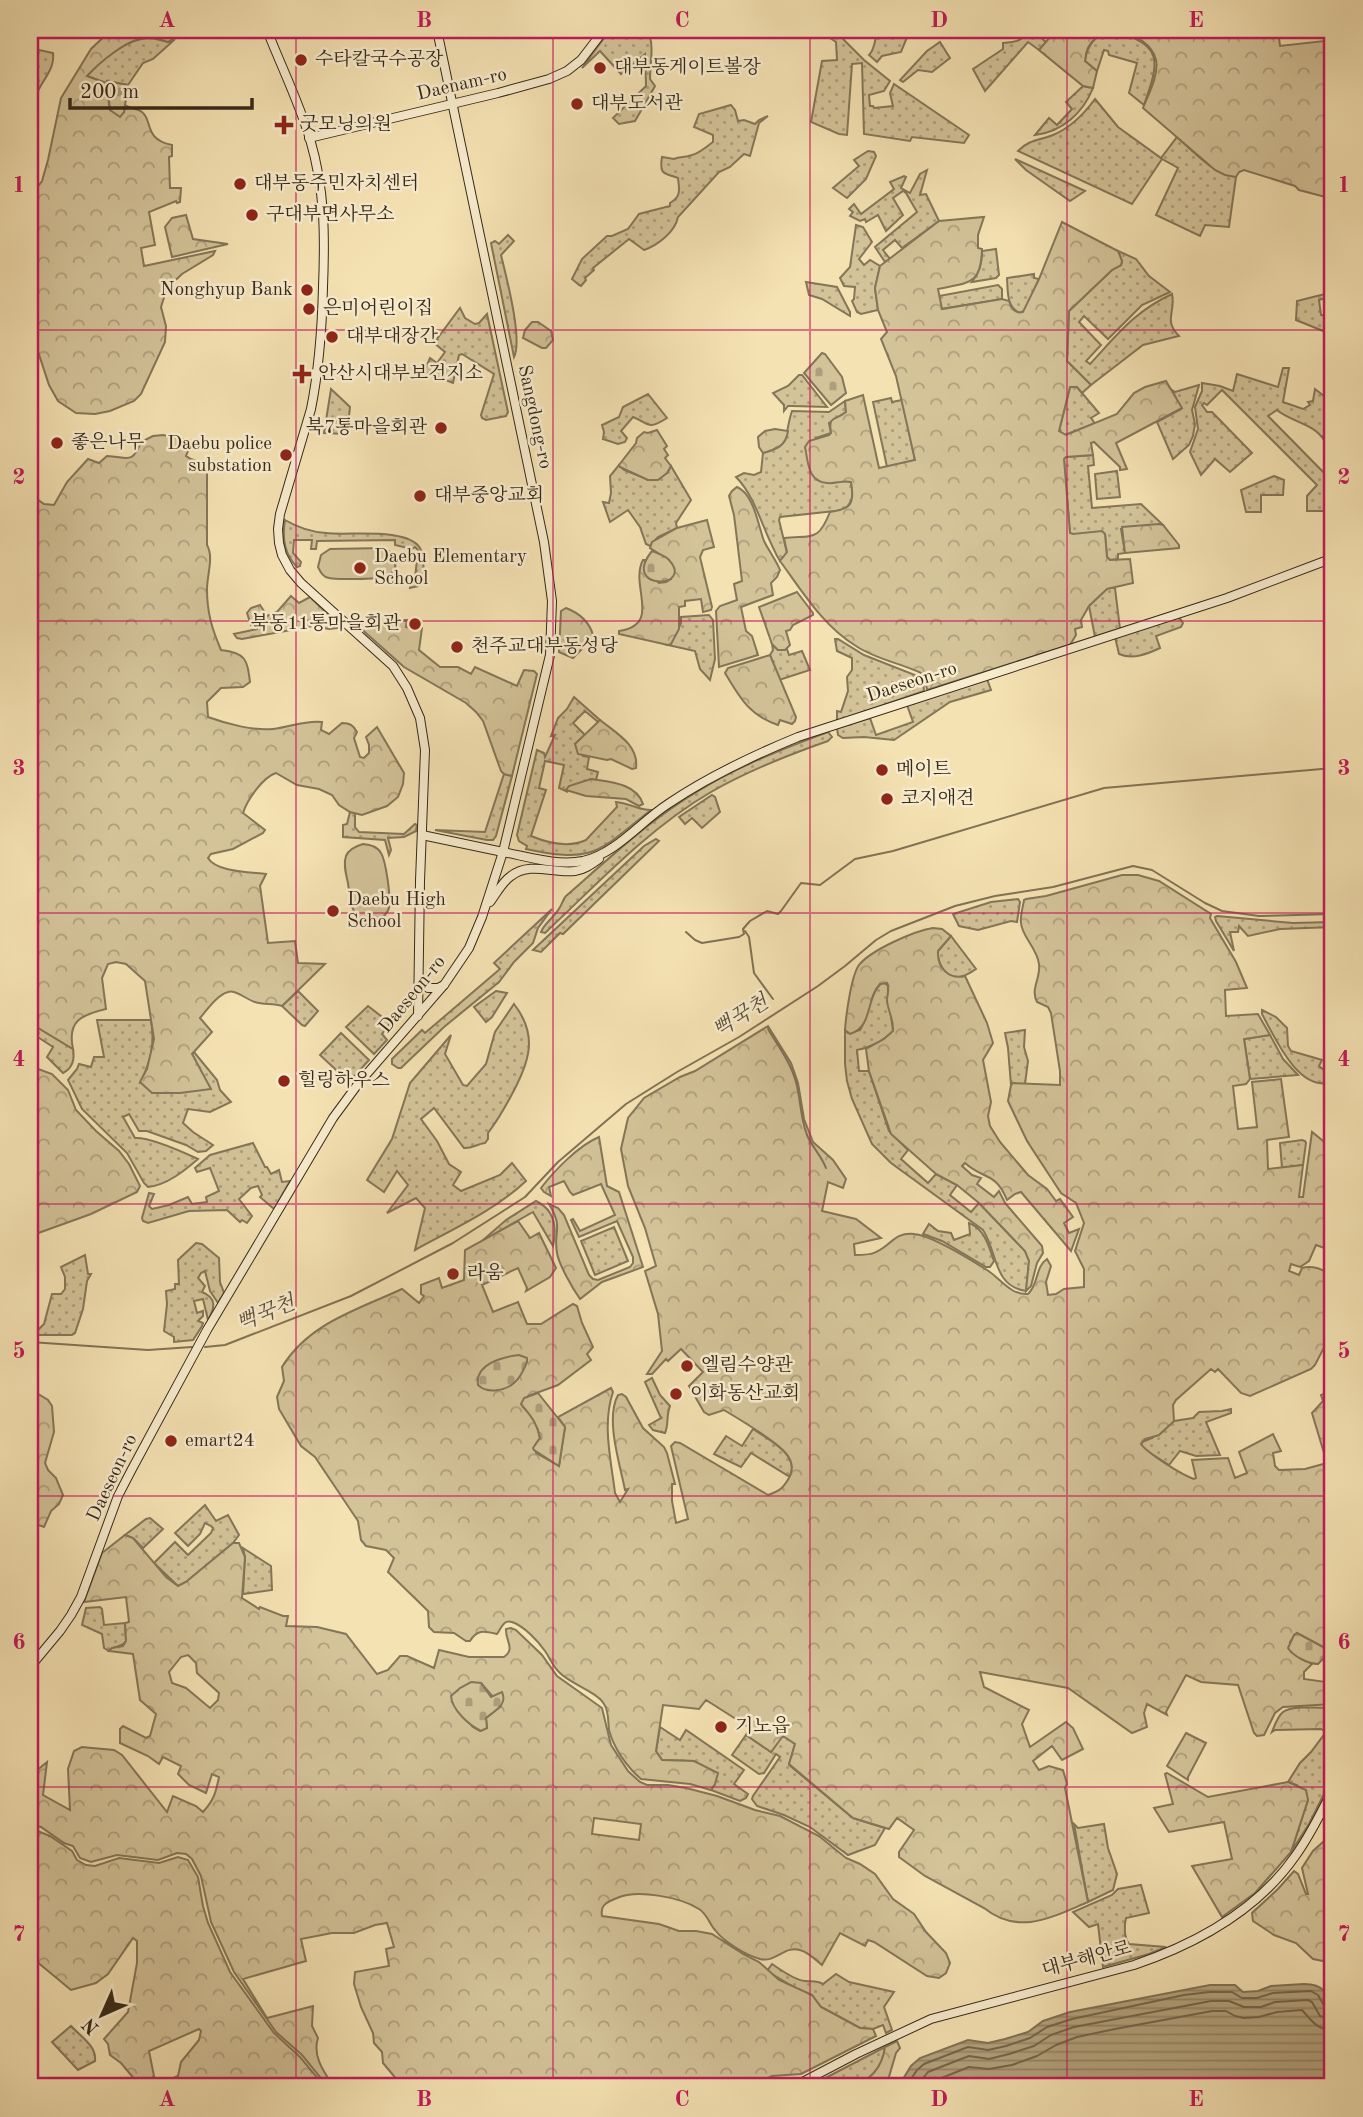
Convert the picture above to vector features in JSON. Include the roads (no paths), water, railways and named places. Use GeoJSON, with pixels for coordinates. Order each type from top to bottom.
{"type":"FeatureCollection","features":[{"type":"Feature","properties":{"kind":"street"},"geometry":{"type":"LineString","coordinates":[[267,30],[309,138],[320,184],[324,216],[320,355],[312,409],[279,521],[279,543],[285,562],[301,583],[386,658],[407,688],[420,718],[425,750],[418,1016]]}},
{"type":"Feature","properties":{"kind":"street","name":"Sangdong-ro"},"geometry":{"type":"LineString","coordinates":[[436,30],[552,588],[552,624],[547,668],[503,852]]}},
{"type":"Feature","properties":{"kind":"street","name":"Daenam-ro"},"geometry":{"type":"LineString","coordinates":[[309,138],[523,87],[559,75],[581,60],[604,30]]}},
{"type":"Feature","properties":{"kind":"street","name":"Daeseon-ro"},"geometry":{"type":"LineString","coordinates":[[30,1667],[60,1631],[76,1606],[125,1483],[202,1340],[338,1110],[444,985],[469,948],[503,852],[568,863],[594,858],[614,848],[665,805],[707,779],[798,737],[1227,598],[1333,558]]}},
{"type":"Feature","properties":{"kind":"street"},"geometry":{"type":"LineString","coordinates":[[422,835],[503,852]]}},
{"type":"Feature","properties":{"kind":"street"},"geometry":{"type":"LineString","coordinates":[[484,910],[513,874],[531,869],[575,871],[594,863],[614,848]]}},
{"type":"Feature","properties":{"kind":"street"},"geometry":{"type":"LineString","coordinates":[[419,977],[428,988],[444,985]]}},
{"type":"Feature","properties":{"kind":"street","name":"대부해안로"},"geometry":{"type":"LineString","coordinates":[[793,2087],[931,2019],[1134,1965],[1205,1935],[1239,1913],[1287,1868],[1308,1838],[1333,1789]]}},
{"type":"Feature","properties":{"kind":"water"},"geometry":{"type":"Polygon","coordinates":[[[1304,1984],[1322,1989],[1329,2000],[1334,2023],[1333,2087],[898,2087],[911,2066],[920,2058],[968,2040],[988,2043],[1028,2032],[1043,2021],[1070,2012],[1210,1985],[1235,1985],[1243,1992],[1258,1991],[1271,1986],[1304,1984]]]}},
{"type":"Feature","properties":{"kind":"waterway"},"geometry":{"type":"LineString","coordinates":[[686,932],[702,943],[739,937],[744,934],[743,929],[750,921],[767,911],[778,914],[801,883],[820,885],[855,859],[893,851],[1104,788],[1333,768]]}},
{"type":"Feature","properties":{"kind":"waterway","name":"뻑꾹천"},"geometry":{"type":"LineString","coordinates":[[205,1347],[225,1345],[351,1296],[453,1243],[525,1197],[558,1162],[626,1104],[818,986],[876,940],[891,931],[955,906],[995,896],[1053,887],[1133,866],[1152,870],[1222,911],[1259,916],[1333,914]]}},
{"type":"Feature","properties":{"kind":"waterway"},"geometry":{"type":"LineString","coordinates":[[745,931],[749,937],[754,973],[773,999]]}},
{"type":"Feature","properties":{"kind":"waterway"},"geometry":{"type":"LineString","coordinates":[[768,1029],[794,1075],[807,1135],[826,1168]]}},
{"type":"Feature","properties":{"kind":"waterway","name":"뻑꾹천"},"geometry":{"type":"LineString","coordinates":[[30,1342],[148,1350],[192,1347]]}},
{"type":"Feature","properties":{"kind":"place","name":"수타칼국수공장"},"geometry":{"type":"Point","coordinates":[301,60]}},
{"type":"Feature","properties":{"kind":"place","name":"대부동게이트볼장"},"geometry":{"type":"Point","coordinates":[600,68]}},
{"type":"Feature","properties":{"kind":"place","name":"대부도서관"},"geometry":{"type":"Point","coordinates":[577,104]}},
{"type":"Feature","properties":{"kind":"place","name":"굿모닝의원"},"geometry":{"type":"Point","coordinates":[284,125]}},
{"type":"Feature","properties":{"kind":"place","name":"대부동주민자치센터"},"geometry":{"type":"Point","coordinates":[240,184]}},
{"type":"Feature","properties":{"kind":"place","name":"구대부면사무소"},"geometry":{"type":"Point","coordinates":[252,215]}},
{"type":"Feature","properties":{"kind":"place","name":"Nonghyup Bank"},"geometry":{"type":"Point","coordinates":[307,290]}},
{"type":"Feature","properties":{"kind":"place","name":"은미어린이집"},"geometry":{"type":"Point","coordinates":[309,309]}},
{"type":"Feature","properties":{"kind":"place","name":"대부대장간"},"geometry":{"type":"Point","coordinates":[332,337]}},
{"type":"Feature","properties":{"kind":"place","name":"안산시대부보건지소"},"geometry":{"type":"Point","coordinates":[302,374]}},
{"type":"Feature","properties":{"kind":"place","name":"북7통마을회관"},"geometry":{"type":"Point","coordinates":[441,428]}},
{"type":"Feature","properties":{"kind":"place","name":"좋은나무"},"geometry":{"type":"Point","coordinates":[57,443]}},
{"type":"Feature","properties":{"kind":"place","name":"Daebu police substation"},"geometry":{"type":"Point","coordinates":[286,455]}},
{"type":"Feature","properties":{"kind":"place","name":"대부중앙교회"},"geometry":{"type":"Point","coordinates":[420,496]}},
{"type":"Feature","properties":{"kind":"place","name":"Daebu Elementary School"},"geometry":{"type":"Point","coordinates":[360,568]}},
{"type":"Feature","properties":{"kind":"place","name":"북동11통마을회관"},"geometry":{"type":"Point","coordinates":[415,624]}},
{"type":"Feature","properties":{"kind":"place","name":"천주교대부동성당"},"geometry":{"type":"Point","coordinates":[457,647]}},
{"type":"Feature","properties":{"kind":"place","name":"메이트"},"geometry":{"type":"Point","coordinates":[882,770]}},
{"type":"Feature","properties":{"kind":"place","name":"코지애견"},"geometry":{"type":"Point","coordinates":[887,799]}},
{"type":"Feature","properties":{"kind":"place","name":"Daebu High School"},"geometry":{"type":"Point","coordinates":[333,911]}},
{"type":"Feature","properties":{"kind":"place","name":"힐링하우스"},"geometry":{"type":"Point","coordinates":[284,1081]}},
{"type":"Feature","properties":{"kind":"place","name":"라움"},"geometry":{"type":"Point","coordinates":[453,1274]}},
{"type":"Feature","properties":{"kind":"place","name":"엘림수양관"},"geometry":{"type":"Point","coordinates":[687,1366]}},
{"type":"Feature","properties":{"kind":"place","name":"이화동산교회"},"geometry":{"type":"Point","coordinates":[676,1394]}},
{"type":"Feature","properties":{"kind":"place","name":"emart24"},"geometry":{"type":"Point","coordinates":[171,1441]}},
{"type":"Feature","properties":{"kind":"place","name":"기노읍"},"geometry":{"type":"Point","coordinates":[721,1727]}}]}
